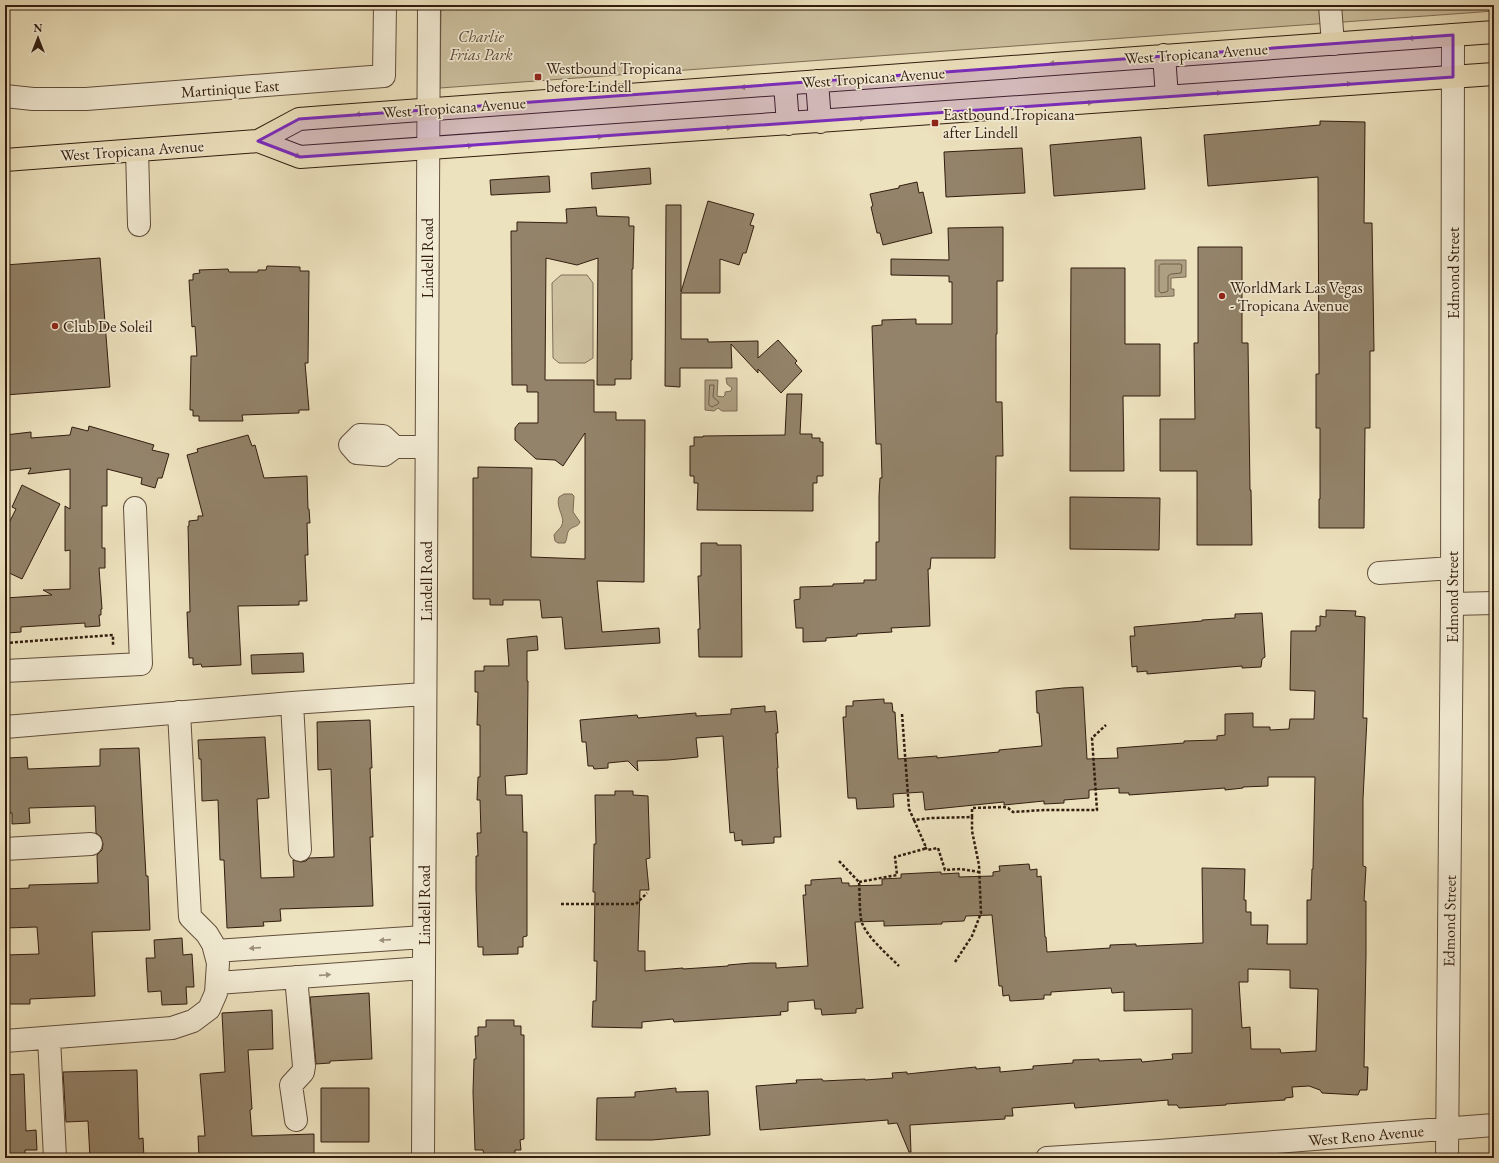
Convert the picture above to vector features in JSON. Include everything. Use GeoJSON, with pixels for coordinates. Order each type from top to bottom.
{"type":"FeatureCollection","features":[{"type":"Feature","properties":{"kind":"main road","name":"West Tropicana Avenue"},"geometry":{"type":"LineString","coordinates":[[5,160],[258,141],[299,119],[1494,32]]}},
{"type":"Feature","properties":{"kind":"main road"},"geometry":{"type":"LineString","coordinates":[[1164,55],[1167,97]]}},
{"type":"Feature","properties":{"kind":"main road","name":"West Tropicana Avenue"},"geometry":{"type":"LineString","coordinates":[[258,141],[300,157],[1494,74]]}},
{"type":"Feature","properties":{"kind":"main road"},"geometry":{"type":"LineString","coordinates":[[817,81],[820,122]]}},
{"type":"Feature","properties":{"kind":"main road"},"geometry":{"type":"LineString","coordinates":[[785,84],[788,124]]}},
{"type":"Feature","properties":{"kind":"street","name":"Martinique East"},"geometry":{"type":"LineString","coordinates":[[5,96],[33,99],[86,99],[384,76],[385,5]]}},
{"type":"Feature","properties":{"kind":"street","name":"Lindell Road"},"geometry":{"type":"LineString","coordinates":[[423,1158],[429,5]]}},
{"type":"Feature","properties":{"kind":"street"},"geometry":{"type":"LineString","coordinates":[[1330,5],[1333,44]]}},
{"type":"Feature","properties":{"kind":"street","name":"Edmond Street"},"geometry":{"type":"LineString","coordinates":[[1447,1158],[1452,604],[1453,35]]}},
{"type":"Feature","properties":{"kind":"street"},"geometry":{"type":"LineString","coordinates":[[137,150],[139,225]]}},
{"type":"Feature","properties":{"kind":"street"},"geometry":{"type":"LineString","coordinates":[[395,447],[426,447]]}},
{"type":"Feature","properties":{"kind":"street"},"geometry":{"type":"LineString","coordinates":[[5,671],[141,664],[135,508]]}},
{"type":"Feature","properties":{"kind":"street"},"geometry":{"type":"LineString","coordinates":[[1379,573],[1452,568]]}},
{"type":"Feature","properties":{"kind":"street"},"geometry":{"type":"LineString","coordinates":[[1452,604],[1494,603]]}},
{"type":"Feature","properties":{"kind":"street"},"geometry":{"type":"LineString","coordinates":[[5,727],[292,703],[425,694]]}},
{"type":"Feature","properties":{"kind":"street"},"geometry":{"type":"LineString","coordinates":[[292,703],[300,850]]}},
{"type":"Feature","properties":{"kind":"street"},"geometry":{"type":"LineString","coordinates":[[5,1041],[172,1028],[193,1021],[209,1009],[216,993],[218,964],[213,944],[207,934],[190,917],[179,712]]}},
{"type":"Feature","properties":{"kind":"street"},"geometry":{"type":"LineString","coordinates":[[5,849],[91,844]]}},
{"type":"Feature","properties":{"kind":"street"},"geometry":{"type":"LineString","coordinates":[[215,951],[424,937]]}},
{"type":"Feature","properties":{"kind":"street"},"geometry":{"type":"LineString","coordinates":[[216,983],[424,968]]}},
{"type":"Feature","properties":{"kind":"street"},"geometry":{"type":"LineString","coordinates":[[296,977],[304,1066],[303,1072],[291,1085],[296,1120]]}},
{"type":"Feature","properties":{"kind":"street"},"geometry":{"type":"LineString","coordinates":[[49,1038],[55,1158]]}},
{"type":"Feature","properties":{"kind":"street","name":"West Reno Avenue"},"geometry":{"type":"LineString","coordinates":[[1047,1158],[1297,1149],[1447,1128],[1494,1125]]}},
{"type":"Feature","properties":{"kind":"path"},"geometry":{"type":"LineString","coordinates":[[5,643],[113,635],[114,665]]}},
{"type":"Feature","properties":{"kind":"path"},"geometry":{"type":"LineString","coordinates":[[902,714],[909,809],[924,847],[927,850],[938,848],[945,870],[961,869],[979,872]]}},
{"type":"Feature","properties":{"kind":"path"},"geometry":{"type":"LineString","coordinates":[[955,962],[972,936],[981,913],[979,865],[972,830],[972,808],[1008,808],[1013,812],[1044,810],[1097,810],[1092,738],[1106,725]]}},
{"type":"Feature","properties":{"kind":"path"},"geometry":{"type":"LineString","coordinates":[[914,820],[972,817]]}},
{"type":"Feature","properties":{"kind":"path"},"geometry":{"type":"LineString","coordinates":[[859,882],[897,875],[896,857],[924,849],[924,847]]}},
{"type":"Feature","properties":{"kind":"path"},"geometry":{"type":"LineString","coordinates":[[839,861],[859,882],[861,922],[879,947],[899,966]]}},
{"type":"Feature","properties":{"kind":"path"},"geometry":{"type":"LineString","coordinates":[[561,904],[636,904],[647,894]]}},
{"type":"Feature","properties":{"kind":"highlighted area"},"geometry":{"type":"Polygon","coordinates":[[[1453,35],[1453,77],[300,157],[258,141],[299,119],[1453,35]]]}},
{"type":"Feature","properties":{"kind":"green space","name":"Charlie Frias Park"},"geometry":{"type":"Polygon","coordinates":[[[441,5],[1494,5],[1494,11],[440,88],[441,5]]]}},
{"type":"Feature","properties":{"kind":"green space"},"geometry":{"type":"Polygon","coordinates":[[[561,275],[587,275],[593,283],[593,358],[585,363],[559,363],[553,358],[552,283],[561,275]]]}},
{"type":"Feature","properties":{"kind":"water"},"geometry":{"type":"Polygon","coordinates":[[[1155,260],[1186,260],[1186,277],[1171,278],[1171,289],[1174,289],[1174,296],[1155,297],[1155,260]]]}},
{"type":"Feature","properties":{"kind":"water"},"geometry":{"type":"Polygon","coordinates":[[[726,378],[737,378],[737,411],[722,411],[718,408],[714,411],[705,410],[705,380],[718,380],[717,396],[723,397],[725,392],[731,391],[732,388],[727,384],[726,378]]]}},
{"type":"Feature","properties":{"kind":"water"},"geometry":{"type":"Polygon","coordinates":[[[564,494],[572,494],[574,496],[573,512],[580,522],[578,525],[569,530],[565,543],[558,543],[555,541],[554,535],[561,527],[563,520],[558,501],[559,497],[564,494]]]}},
{"type":"Feature","properties":{"kind":"building"},"geometry":{"type":"Polygon","coordinates":[[[1320,121],[1365,122],[1364,223],[1372,223],[1374,351],[1370,351],[1370,428],[1365,428],[1364,528],[1319,528],[1320,428],[1316,428],[1316,374],[1319,374],[1318,177],[1208,186],[1204,135],[1320,125],[1320,121]]]}},
{"type":"Feature","properties":{"kind":"building"},"geometry":{"type":"Polygon","coordinates":[[[1141,137],[1145,189],[1054,196],[1050,145],[1141,137]]]}},
{"type":"Feature","properties":{"kind":"building"},"geometry":{"type":"Polygon","coordinates":[[[1022,148],[1025,193],[946,197],[944,152],[1022,148]]]}},
{"type":"Feature","properties":{"kind":"building"},"geometry":{"type":"Polygon","coordinates":[[[650,168],[651,184],[592,189],[591,173],[650,168]]]}},
{"type":"Feature","properties":{"kind":"building"},"geometry":{"type":"Polygon","coordinates":[[[549,176],[550,192],[491,195],[490,180],[549,176]]]}},
{"type":"Feature","properties":{"kind":"building"},"geometry":{"type":"Polygon","coordinates":[[[917,182],[919,193],[923,192],[932,233],[883,245],[880,233],[877,233],[871,207],[873,206],[870,194],[899,188],[899,186],[917,182]]]}},
{"type":"Feature","properties":{"kind":"building"},"geometry":{"type":"Polygon","coordinates":[[[708,201],[754,214],[750,225],[754,226],[746,253],[743,253],[739,265],[720,259],[720,293],[681,293],[681,339],[708,339],[708,342],[758,341],[758,358],[778,340],[797,361],[795,363],[802,371],[781,393],[758,369],[758,373],[731,344],[732,368],[680,368],[680,387],[665,386],[666,205],[681,205],[681,292],[708,201]]]}},
{"type":"Feature","properties":{"kind":"building"},"geometry":{"type":"Polygon","coordinates":[[[596,207],[597,216],[629,217],[629,226],[634,226],[631,379],[615,379],[615,385],[597,385],[598,258],[577,265],[546,258],[545,380],[594,380],[594,412],[616,412],[616,420],[645,420],[644,582],[597,581],[602,632],[659,628],[660,643],[565,649],[562,617],[542,618],[540,600],[503,600],[503,605],[490,605],[490,599],[473,599],[473,478],[478,478],[478,467],[532,468],[531,557],[585,559],[585,433],[563,466],[555,460],[536,459],[515,440],[515,428],[519,423],[538,423],[538,392],[527,392],[527,385],[512,385],[511,231],[517,231],[517,222],[567,223],[566,209],[596,207]]]}},
{"type":"Feature","properties":{"kind":"building"},"geometry":{"type":"Polygon","coordinates":[[[1003,227],[1003,281],[997,281],[996,402],[1002,402],[1003,456],[996,456],[995,558],[931,558],[930,569],[928,569],[930,626],[891,628],[892,632],[857,634],[857,636],[826,638],[826,641],[803,642],[803,628],[796,628],[794,600],[800,599],[800,587],[833,586],[833,584],[864,583],[864,580],[876,580],[876,542],[879,542],[879,496],[880,478],[882,478],[881,444],[876,444],[872,326],[882,325],[882,320],[916,319],[916,324],[952,324],[952,282],[949,282],[949,276],[891,275],[891,259],[949,260],[948,228],[1003,227]]]}},
{"type":"Feature","properties":{"kind":"building"},"geometry":{"type":"Polygon","coordinates":[[[1198,247],[1242,247],[1242,343],[1248,343],[1252,545],[1197,545],[1197,471],[1160,471],[1160,419],[1195,419],[1194,343],[1198,343],[1198,247]]]}},
{"type":"Feature","properties":{"kind":"building","name":"Club De Soleil"},"geometry":{"type":"Polygon","coordinates":[[[100,258],[110,387],[5,395],[5,265],[100,258]]]}},
{"type":"Feature","properties":{"kind":"building"},"geometry":{"type":"Polygon","coordinates":[[[267,266],[300,267],[300,271],[309,271],[308,363],[305,363],[309,410],[299,410],[299,413],[242,415],[243,421],[199,421],[199,416],[193,416],[193,410],[190,410],[191,356],[197,356],[195,326],[192,327],[189,280],[193,280],[193,274],[200,273],[199,270],[228,269],[229,272],[258,272],[258,270],[266,270],[267,266]]]}},
{"type":"Feature","properties":{"kind":"building"},"geometry":{"type":"Polygon","coordinates":[[[1071,268],[1125,268],[1125,344],[1160,344],[1160,396],[1123,396],[1124,471],[1070,471],[1071,268]]]}},
{"type":"Feature","properties":{"kind":"building"},"geometry":{"type":"Polygon","coordinates":[[[787,394],[802,394],[800,434],[812,434],[812,438],[820,438],[820,442],[823,442],[823,476],[817,476],[817,483],[813,483],[813,511],[697,510],[698,483],[694,483],[694,476],[690,476],[690,446],[694,446],[694,437],[785,435],[787,394]]]}},
{"type":"Feature","properties":{"kind":"building"},"geometry":{"type":"Polygon","coordinates":[[[89,426],[154,445],[152,450],[169,454],[162,478],[158,478],[155,488],[141,484],[142,478],[107,469],[107,506],[102,506],[102,548],[105,548],[105,568],[99,568],[102,609],[101,615],[99,615],[100,626],[85,627],[85,623],[21,627],[21,632],[7,633],[7,622],[5,622],[5,598],[52,595],[43,590],[70,589],[70,550],[65,551],[65,506],[70,509],[70,469],[28,474],[31,468],[5,471],[5,435],[31,432],[31,438],[70,435],[72,427],[88,431],[89,426]]]}},
{"type":"Feature","properties":{"kind":"building"},"geometry":{"type":"Polygon","coordinates":[[[248,435],[252,446],[255,445],[264,478],[307,476],[310,523],[307,523],[308,555],[305,555],[307,601],[299,601],[299,605],[238,606],[241,665],[202,667],[201,664],[193,665],[193,658],[189,658],[187,612],[190,612],[188,526],[189,521],[198,520],[198,516],[203,516],[187,455],[198,452],[197,449],[248,435]]]}},
{"type":"Feature","properties":{"kind":"building"},"geometry":{"type":"Polygon","coordinates":[[[22,485],[60,504],[22,579],[5,571],[5,531],[16,509],[12,507],[22,485]]]}},
{"type":"Feature","properties":{"kind":"building"},"geometry":{"type":"Polygon","coordinates":[[[1070,497],[1160,498],[1159,550],[1070,549],[1070,497]]]}},
{"type":"Feature","properties":{"kind":"building"},"geometry":{"type":"Polygon","coordinates":[[[701,543],[741,545],[742,657],[699,657],[698,629],[700,629],[698,576],[701,576],[701,543]]]}},
{"type":"Feature","properties":{"kind":"building"},"geometry":{"type":"Polygon","coordinates":[[[1326,610],[1356,611],[1355,616],[1365,617],[1363,718],[1367,718],[1363,799],[1363,866],[1366,867],[1364,901],[1366,901],[1366,955],[1364,1067],[1368,1067],[1367,1090],[1360,1090],[1358,1095],[1322,1093],[1320,1090],[1309,1086],[1292,1087],[1293,1097],[1285,1098],[1285,1100],[1179,1108],[1177,1105],[1168,1105],[1168,1100],[1075,1108],[1074,1103],[1012,1108],[1013,1116],[1005,1116],[1005,1119],[910,1125],[911,1152],[909,1152],[897,1123],[888,1124],[888,1120],[760,1130],[756,1086],[797,1083],[796,1080],[822,1079],[823,1081],[893,1078],[892,1073],[907,1072],[907,1074],[976,1067],[976,1069],[1000,1067],[1000,1072],[1033,1069],[1033,1066],[1073,1063],[1073,1060],[1099,1059],[1099,1061],[1141,1059],[1142,1062],[1173,1059],[1172,1054],[1192,1053],[1192,1009],[1124,1011],[1124,992],[1112,993],[1111,988],[1051,992],[1051,995],[1044,995],[1044,999],[1010,1001],[1009,995],[1003,996],[1002,986],[999,986],[992,915],[966,916],[964,921],[942,922],[942,924],[884,926],[884,921],[855,922],[863,1008],[856,1009],[856,1013],[822,1015],[821,1009],[815,1009],[814,1000],[788,1002],[788,1011],[780,1012],[781,1015],[674,1022],[673,1019],[642,1022],[642,1028],[592,1027],[593,1001],[596,1001],[597,961],[594,961],[595,892],[593,892],[594,844],[596,844],[595,795],[615,795],[615,791],[633,791],[633,795],[648,796],[650,858],[646,859],[649,890],[640,890],[638,951],[645,951],[645,971],[728,966],[751,963],[776,963],[776,968],[808,966],[803,895],[806,895],[805,885],[811,885],[811,880],[841,878],[842,883],[849,883],[849,886],[882,885],[882,879],[901,878],[901,874],[941,872],[941,874],[959,873],[959,877],[993,876],[993,872],[1000,871],[999,866],[1029,864],[1030,870],[1037,869],[1037,877],[1041,876],[1047,952],[1110,948],[1110,945],[1136,944],[1136,946],[1203,943],[1202,868],[1245,869],[1244,900],[1246,900],[1246,912],[1251,912],[1251,925],[1268,925],[1267,944],[1307,944],[1307,900],[1311,900],[1313,869],[1315,777],[1268,777],[1268,786],[1243,787],[1225,790],[1225,788],[1129,795],[1129,793],[1119,793],[1119,788],[1089,790],[1089,798],[1064,800],[1064,803],[1044,804],[1044,801],[1004,805],[1004,802],[925,810],[923,792],[893,794],[894,807],[857,809],[856,798],[848,798],[843,717],[846,717],[846,706],[853,706],[853,701],[884,699],[884,703],[892,703],[893,712],[895,712],[898,759],[937,756],[937,758],[1042,746],[1039,713],[1037,713],[1036,691],[1063,688],[1083,687],[1087,759],[1118,758],[1117,748],[1184,743],[1184,741],[1217,740],[1217,736],[1225,735],[1225,714],[1253,713],[1253,727],[1270,727],[1270,730],[1289,729],[1290,719],[1314,719],[1315,691],[1290,690],[1291,631],[1316,631],[1316,626],[1320,626],[1320,616],[1326,617],[1326,610]],[[1248,969],[1248,982],[1239,982],[1242,1028],[1250,1027],[1251,1049],[1280,1049],[1281,1053],[1316,1051],[1318,989],[1290,988],[1290,970],[1248,969]]]}},
{"type":"Feature","properties":{"kind":"building"},"geometry":{"type":"Polygon","coordinates":[[[1262,613],[1265,657],[1262,659],[1261,667],[1242,668],[1242,666],[1147,674],[1147,671],[1137,672],[1137,666],[1132,667],[1130,636],[1135,636],[1134,627],[1235,618],[1235,614],[1262,613]]]}},
{"type":"Feature","properties":{"kind":"building"},"geometry":{"type":"Polygon","coordinates":[[[537,636],[538,650],[527,651],[527,774],[505,776],[506,795],[522,795],[523,832],[527,832],[527,936],[523,937],[523,947],[518,947],[518,954],[483,955],[483,947],[478,947],[476,889],[476,856],[478,856],[477,833],[481,833],[480,800],[477,800],[478,777],[480,777],[480,725],[477,725],[478,692],[475,692],[475,671],[484,671],[484,666],[509,666],[507,639],[537,636]]]}},
{"type":"Feature","properties":{"kind":"building"},"geometry":{"type":"Polygon","coordinates":[[[303,653],[304,672],[252,674],[251,655],[303,653]]]}},
{"type":"Feature","properties":{"kind":"building"},"geometry":{"type":"Polygon","coordinates":[[[765,706],[765,712],[776,711],[778,733],[776,733],[777,768],[781,837],[774,837],[774,843],[742,845],[742,840],[735,841],[734,832],[730,833],[723,736],[696,738],[698,757],[637,761],[638,771],[628,761],[608,763],[608,768],[594,769],[593,766],[588,766],[586,742],[582,742],[580,720],[637,715],[638,718],[696,713],[696,716],[731,714],[731,709],[765,706]]]}},
{"type":"Feature","properties":{"kind":"building"},"geometry":{"type":"Polygon","coordinates":[[[370,720],[372,768],[370,768],[373,837],[370,837],[373,906],[280,909],[281,921],[263,922],[264,926],[227,928],[224,860],[220,860],[218,800],[202,801],[201,759],[199,759],[198,740],[265,737],[269,798],[257,799],[261,878],[294,877],[293,860],[301,862],[306,861],[309,858],[334,857],[331,769],[318,770],[317,722],[370,720]]]}},
{"type":"Feature","properties":{"kind":"building"},"geometry":{"type":"Polygon","coordinates":[[[139,748],[146,876],[148,876],[150,930],[92,932],[95,996],[30,999],[30,1004],[5,1004],[5,955],[39,954],[37,927],[5,928],[5,889],[29,888],[29,885],[98,883],[97,855],[102,850],[103,844],[101,837],[96,833],[95,806],[29,808],[30,823],[12,824],[12,813],[5,813],[5,770],[8,770],[8,758],[27,757],[28,769],[100,766],[100,749],[139,748]]]}},
{"type":"Feature","properties":{"kind":"building"},"geometry":{"type":"Polygon","coordinates":[[[182,938],[183,955],[192,954],[194,987],[186,987],[187,1004],[162,1005],[161,991],[148,992],[146,958],[155,958],[154,940],[182,938]]]}},
{"type":"Feature","properties":{"kind":"building"},"geometry":{"type":"Polygon","coordinates":[[[369,993],[372,1059],[330,1061],[330,1063],[316,1064],[310,997],[369,993]]]}},
{"type":"Feature","properties":{"kind":"building"},"geometry":{"type":"Polygon","coordinates":[[[272,1010],[273,1049],[248,1050],[252,1109],[250,1110],[252,1136],[314,1134],[314,1158],[199,1158],[198,1136],[205,1136],[200,1074],[225,1072],[222,1013],[272,1010]]]}},
{"type":"Feature","properties":{"kind":"building"},"geometry":{"type":"Polygon","coordinates":[[[486,1020],[514,1020],[514,1026],[521,1026],[521,1035],[524,1035],[524,1139],[520,1140],[521,1150],[515,1150],[515,1157],[484,1156],[483,1150],[475,1150],[473,1092],[474,1059],[476,1059],[475,1036],[478,1036],[478,1027],[486,1027],[486,1020]]]}},
{"type":"Feature","properties":{"kind":"building"},"geometry":{"type":"Polygon","coordinates":[[[137,1070],[139,1139],[143,1138],[144,1158],[90,1158],[88,1121],[66,1122],[63,1072],[137,1070]]]}},
{"type":"Feature","properties":{"kind":"building"},"geometry":{"type":"Polygon","coordinates":[[[24,1074],[26,1131],[36,1130],[37,1150],[25,1150],[25,1158],[5,1158],[5,1075],[24,1074]]]}},
{"type":"Feature","properties":{"kind":"building"},"geometry":{"type":"Polygon","coordinates":[[[321,1088],[369,1088],[369,1142],[321,1142],[321,1088]]]}},
{"type":"Feature","properties":{"kind":"building"},"geometry":{"type":"Polygon","coordinates":[[[676,1088],[676,1092],[708,1091],[710,1135],[652,1140],[596,1140],[597,1098],[635,1097],[635,1092],[676,1088]]]}},
{"type":"Feature","properties":{"kind":"place","name":"Westbound Tropicana before Lindell"},"geometry":{"type":"Point","coordinates":[538,77]}},
{"type":"Feature","properties":{"kind":"place","name":"Eastbound Tropicana after Lindell"},"geometry":{"type":"Point","coordinates":[935,123]}},
{"type":"Feature","properties":{"kind":"place","name":"WorldMark Las Vegas - Tropicana Avenue"},"geometry":{"type":"Point","coordinates":[1222,296]}},
{"type":"Feature","properties":{"kind":"place","name":"Club De Soleil"},"geometry":{"type":"Point","coordinates":[55,326]}}]}
